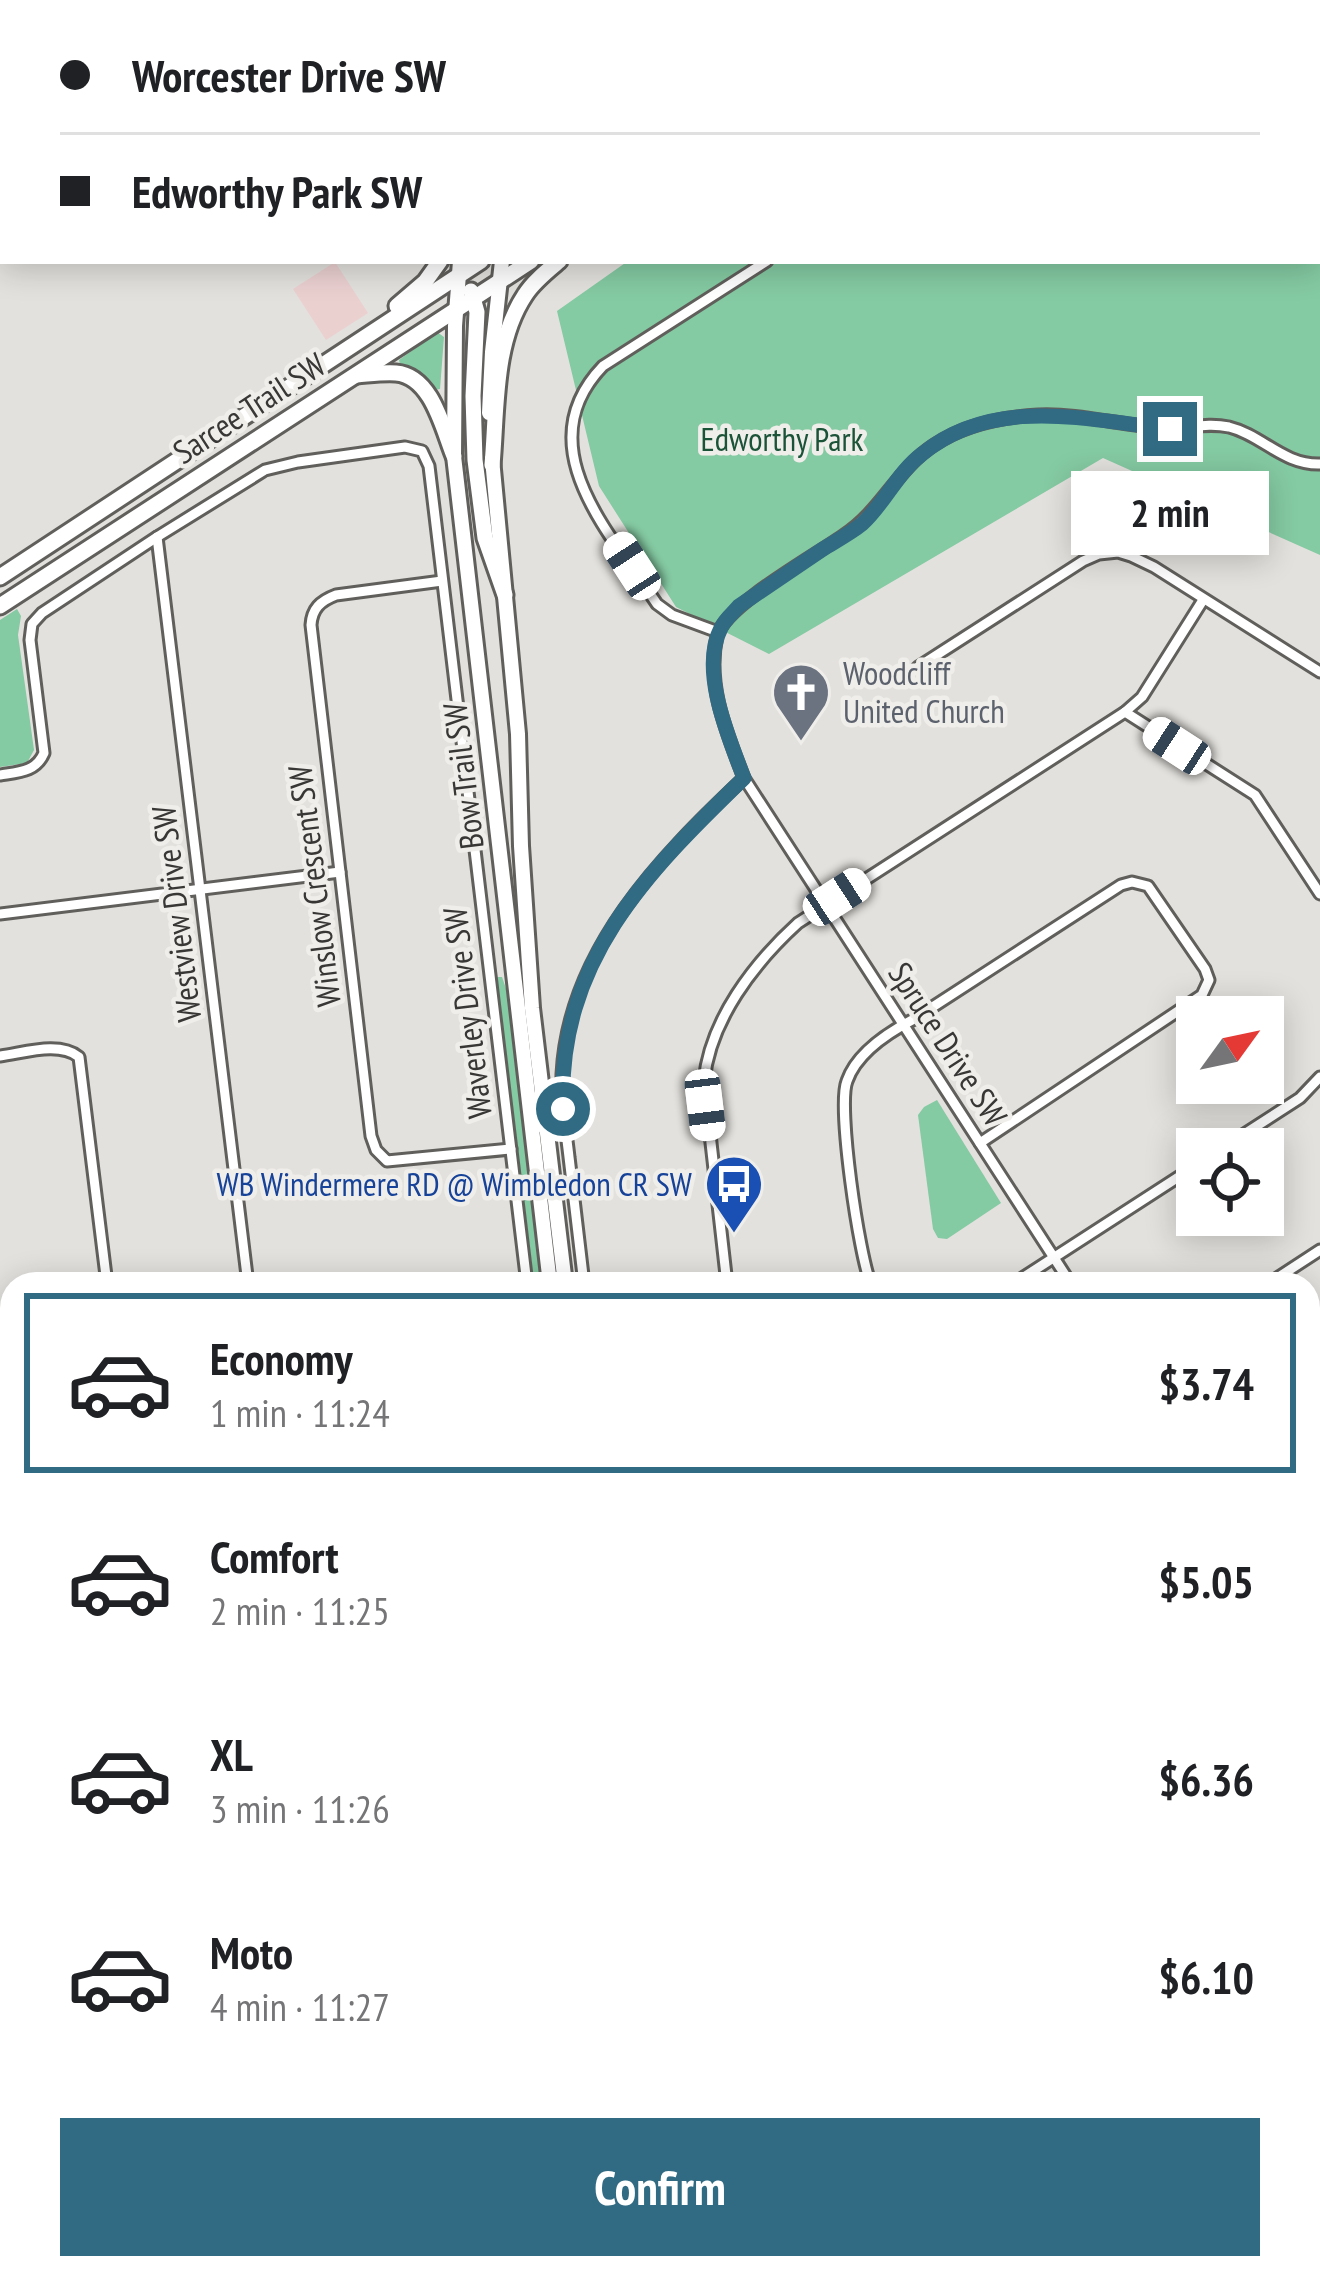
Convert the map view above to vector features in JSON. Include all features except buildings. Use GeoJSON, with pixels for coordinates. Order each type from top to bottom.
{"type":"FeatureCollection","features":[{"type":"Feature","properties":{"kind":"highway"},"geometry":{"type":"LineString","coordinates":[[369,334],[438,264]]}},
{"type":"Feature","properties":{"kind":"highway"},"geometry":{"type":"LineString","coordinates":[[484,264],[491,278],[499,281]]}},
{"type":"Feature","properties":{"kind":"highway","name":"Sarcee Trail SW"},"geometry":{"type":"LineString","coordinates":[[0,606],[526,264]]}},
{"type":"Feature","properties":{"kind":"highway"},"geometry":{"type":"LineString","coordinates":[[492,465],[502,357],[510,323],[529,289],[556,264]]}},
{"type":"Feature","properties":{"kind":"highway"},"geometry":{"type":"LineString","coordinates":[[460,268],[477,312],[472,396],[485,538],[505,595]]}},
{"type":"Feature","properties":{"kind":"highway","name":"Sarcee Trail SW"},"geometry":{"type":"LineString","coordinates":[[0,577],[369,334],[460,268]]}},
{"type":"Feature","properties":{"kind":"highway"},"geometry":{"type":"LineString","coordinates":[[354,375],[403,373],[419,384],[454,456]]}},
{"type":"Feature","properties":{"kind":"main road","name":"Bow Trail SW"},"geometry":{"type":"LineString","coordinates":[[502,264],[489,401],[492,465],[518,734],[532,1008],[564,1272]]}},
{"type":"Feature","properties":{"kind":"main road","name":"Bow Trail SW"},"geometry":{"type":"LineString","coordinates":[[460,268],[454,456],[549,1272]]}},
{"type":"Feature","properties":{"kind":"main road"},"geometry":{"type":"LineString","coordinates":[[498,843],[510,852],[521,847]]}},
{"type":"Feature","properties":{"kind":"street"},"geometry":{"type":"LineString","coordinates":[[762,264],[603,366],[582,390],[572,419],[572,457],[583,491],[657,604],[672,615],[718,632],[739,606],[861,524],[920,455],[970,427],[1040,415],[1170,429],[1210,424],[1236,428],[1305,465],[1320,464]]}},
{"type":"Feature","properties":{"kind":"street","name":"Waverley Drive SW"},"geometry":{"type":"LineString","coordinates":[[157,537],[265,470],[405,447],[422,451],[429,466],[526,1272]]}},
{"type":"Feature","properties":{"kind":"street"},"geometry":{"type":"LineString","coordinates":[[0,775],[26,771],[44,753],[32,624],[157,537]]}},
{"type":"Feature","properties":{"kind":"street","name":"Westview Drive SW"},"geometry":{"type":"LineString","coordinates":[[157,537],[247,1272]]}},
{"type":"Feature","properties":{"kind":"street"},"geometry":{"type":"LineString","coordinates":[[918,667],[1083,561],[1118,552],[1154,567],[1320,672]]}},
{"type":"Feature","properties":{"kind":"street","name":"Winslow Crescent SW"},"geometry":{"type":"LineString","coordinates":[[442,581],[336,595],[312,613],[310,626],[371,1136],[376,1150],[387,1161],[396,1162],[511,1149]]}},
{"type":"Feature","properties":{"kind":"street"},"geometry":{"type":"LineString","coordinates":[[726,1272],[705,1105],[707,1056],[722,1020],[771,950],[798,922],[1125,712],[1142,698],[1203,600]]}},
{"type":"Feature","properties":{"kind":"street","name":"Spruce Drive SW"},"geometry":{"type":"LineString","coordinates":[[718,632],[717,701],[744,778],[1063,1272]]}},
{"type":"Feature","properties":{"kind":"street"},"geometry":{"type":"LineString","coordinates":[[1125,712],[1255,796],[1319,891]]}},
{"type":"Feature","properties":{"kind":"street"},"geometry":{"type":"LineString","coordinates":[[583,1272],[562,1092],[573,1012],[590,965],[649,877],[744,778]]}},
{"type":"Feature","properties":{"kind":"street"},"geometry":{"type":"LineString","coordinates":[[0,914],[340,872]]}},
{"type":"Feature","properties":{"kind":"street"},"geometry":{"type":"LineString","coordinates":[[866,1272],[844,1092],[854,1069],[884,1034],[1121,885],[1132,882],[1154,890],[1205,969],[1209,980],[1202,995],[980,1143]]}},
{"type":"Feature","properties":{"kind":"street"},"geometry":{"type":"LineString","coordinates":[[0,1056],[69,1048],[79,1057],[106,1272]]}},
{"type":"Feature","properties":{"kind":"street"},"geometry":{"type":"LineString","coordinates":[[1254,1128],[1300,1098],[1320,1077]]}},
{"type":"Feature","properties":{"kind":"street"},"geometry":{"type":"LineString","coordinates":[[1031,1272],[1176,1178]]}},
{"type":"Feature","properties":{"kind":"street"},"geometry":{"type":"LineString","coordinates":[[1286,1272],[1320,1250]]}},
{"type":"Feature","properties":{"kind":"shaded area"},"geometry":{"type":"Polygon","coordinates":[[[336,264],[368,313],[326,340],[293,289],[336,264]]]}},
{"type":"Feature","properties":{"kind":"green space","name":"Edworthy Park"},"geometry":{"type":"Polygon","coordinates":[[[624,264],[1320,264],[1320,555],[1103,458],[769,654],[676,607],[599,486],[557,311],[624,264]]]}},
{"type":"Feature","properties":{"kind":"green space"},"geometry":{"type":"Polygon","coordinates":[[[437,332],[444,337],[440,389],[435,390],[399,360],[437,332]]]}},
{"type":"Feature","properties":{"kind":"green space"},"geometry":{"type":"Polygon","coordinates":[[[17,609],[34,750],[27,763],[0,767],[0,620],[17,609]]]}},
{"type":"Feature","properties":{"kind":"green space"},"geometry":{"type":"Polygon","coordinates":[[[497,977],[502,977],[510,1000],[543,1272],[533,1272],[497,977]]]}},
{"type":"Feature","properties":{"kind":"green space"},"geometry":{"type":"Polygon","coordinates":[[[937,1100],[1001,1203],[947,1239],[938,1238],[933,1229],[918,1115],[937,1100]]]}},
{"type":"Feature","properties":{"kind":"place","name":"Woodcliff United Church"},"geometry":{"type":"Point","coordinates":[801,743]}},
{"type":"Feature","properties":{"kind":"place","name":"WB Windermere RD @ Wimbledon CR SW"},"geometry":{"type":"Point","coordinates":[734,1235]}},
{"type":"Feature","properties":{"kind":"route"},"geometry":{"type":"LineString","coordinates":[[563,1109],[565,1051],[590,965],[663,857],[744,778],[717,701],[714,668],[718,632],[726,620],[739,606],[861,524],[905,469],[951,435],[1000,420],[1040,415],[1170,429]]}}]}
